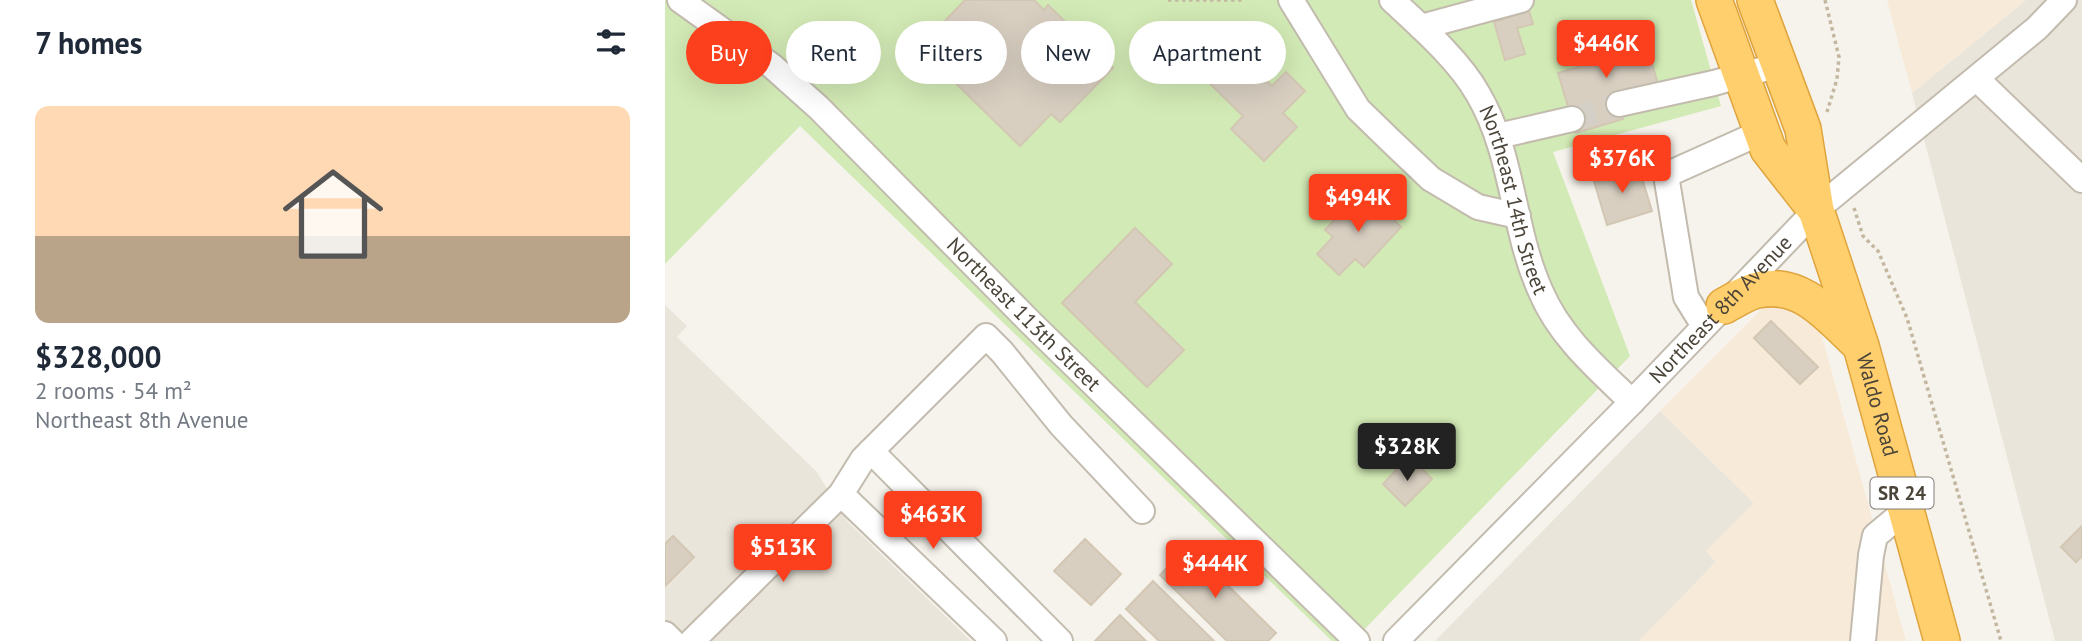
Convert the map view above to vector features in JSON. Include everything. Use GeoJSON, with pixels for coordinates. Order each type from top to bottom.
{"type":"FeatureCollection","features":[{"type":"Feature","properties":{"kind":"highway","name":"Waldo Road"},"geometry":{"type":"LineString","coordinates":[[1714,0],[1768,149],[1816,210]]}},
{"type":"Feature","properties":{"kind":"highway","name":"Waldo Road"},"geometry":{"type":"LineString","coordinates":[[1755,0],[1803,129],[1816,210],[1861,346],[1942,641]]}},
{"type":"Feature","properties":{"kind":"highway"},"geometry":{"type":"LineString","coordinates":[[1714,316],[1756,290],[1794,290],[1812,300],[1861,346]]}},
{"type":"Feature","properties":{"kind":"street","name":"Northeast 113th Street"},"geometry":{"type":"LineString","coordinates":[[680,0],[772,66],[820,108],[1031,323],[1357,641]]}},
{"type":"Feature","properties":{"kind":"street"},"geometry":{"type":"LineString","coordinates":[[1291,0],[1358,109],[1392,142],[1431,179],[1478,207],[1518,216]]}},
{"type":"Feature","properties":{"kind":"street","name":"Northeast 14th Street"},"geometry":{"type":"LineString","coordinates":[[1392,0],[1438,44],[1478,93],[1498,136],[1525,246],[1541,293],[1561,327],[1581,353],[1632,402]]}},
{"type":"Feature","properties":{"kind":"street"},"geometry":{"type":"LineString","coordinates":[[1421,27],[1521,0]]}},
{"type":"Feature","properties":{"kind":"street","name":"Northeast 8th Avenue"},"geometry":{"type":"LineString","coordinates":[[1396,641],[1632,402],[1816,210],[1977,79],[2037,28],[2064,0]]}},
{"type":"Feature","properties":{"kind":"street"},"geometry":{"type":"LineString","coordinates":[[1619,104],[1742,76],[1778,65]]}},
{"type":"Feature","properties":{"kind":"street"},"geometry":{"type":"LineString","coordinates":[[1977,79],[2082,180]]}},
{"type":"Feature","properties":{"kind":"street"},"geometry":{"type":"LineString","coordinates":[[1498,136],[1571,119]]}},
{"type":"Feature","properties":{"kind":"street"},"geometry":{"type":"LineString","coordinates":[[1714,316],[1686,297],[1666,175],[1762,132]]}},
{"type":"Feature","properties":{"kind":"street"},"geometry":{"type":"LineString","coordinates":[[692,641],[841,494],[863,459],[986,336],[1061,425],[1142,511]]}},
{"type":"Feature","properties":{"kind":"street"},"geometry":{"type":"LineString","coordinates":[[871,451],[1060,641]]}},
{"type":"Feature","properties":{"kind":"street"},"geometry":{"type":"LineString","coordinates":[[841,494],[994,641]]}},
{"type":"Feature","properties":{"kind":"street"},"geometry":{"type":"LineString","coordinates":[[1863,641],[1875,536],[1906,510]]}},
{"type":"Feature","properties":{"kind":"street"},"geometry":{"type":"LineString","coordinates":[[665,634],[672,641]]}},
{"type":"Feature","properties":{"kind":"path"},"geometry":{"type":"LineString","coordinates":[[1168,0],[1243,0]]}},
{"type":"Feature","properties":{"kind":"path"},"geometry":{"type":"LineString","coordinates":[[1825,0],[1839,57],[1837,79],[1826,116]]}},
{"type":"Feature","properties":{"kind":"path"},"geometry":{"type":"LineString","coordinates":[[1853,204],[1863,236],[1878,251],[1907,318],[2001,641]]}},
{"type":"Feature","properties":{"kind":"path"},"geometry":{"type":"LineString","coordinates":[[1854,227],[1859,223]]}},
{"type":"Feature","properties":{"kind":"shaded area"},"geometry":{"type":"Polygon","coordinates":[[[1887,0],[2026,0],[1912,93],[1887,0]]]}},
{"type":"Feature","properties":{"kind":"shaded area"},"geometry":{"type":"Polygon","coordinates":[[[2026,0],[2082,0],[2082,641],[2055,641],[1912,93],[2026,0]]]}},
{"type":"Feature","properties":{"kind":"shaded area"},"geometry":{"type":"Polygon","coordinates":[[[1787,302],[1817,319],[1906,641],[1639,641],[1716,562],[1706,551],[1754,503],[1660,411],[1767,304],[1787,302]]]}},
{"type":"Feature","properties":{"kind":"shaded area"},"geometry":{"type":"Polygon","coordinates":[[[665,305],[687,326],[677,337],[816,471],[848,522],[971,641],[665,641],[665,305]]]}},
{"type":"Feature","properties":{"kind":"shaded area"},"geometry":{"type":"Polygon","coordinates":[[[1660,411],[1754,503],[1706,551],[1716,562],[1639,641],[1435,641],[1660,411]]]}},
{"type":"Feature","properties":{"kind":"green space"},"geometry":{"type":"Polygon","coordinates":[[[665,0],[1691,0],[1721,106],[1553,152],[1630,356],[1353,641],[1332,641],[800,126],[665,264],[665,0]]]}},
{"type":"Feature","properties":{"kind":"building"},"geometry":{"type":"Polygon","coordinates":[[[965,0],[1034,0],[1044,10],[1048,5],[1065,21],[1021,21],[1021,84],[1097,84],[1060,122],[1051,114],[1020,146],[956,84],[1007,84],[1007,21],[945,21],[965,0]]]}},
{"type":"Feature","properties":{"kind":"building"},"geometry":{"type":"Polygon","coordinates":[[[1529,11],[1533,24],[1517,28],[1525,54],[1505,60],[1494,22],[1529,11]]]}},
{"type":"Feature","properties":{"kind":"building"},"geometry":{"type":"Polygon","coordinates":[[[1643,33],[1658,84],[1617,96],[1623,119],[1576,133],[1558,73],[1579,67],[1574,49],[1615,36],[1616,41],[1643,33]]]}},
{"type":"Feature","properties":{"kind":"building"},"geometry":{"type":"Polygon","coordinates":[[[1286,72],[1305,91],[1283,113],[1297,127],[1264,161],[1231,129],[1243,116],[1210,84],[1286,84],[1286,72]]]}},
{"type":"Feature","properties":{"kind":"building"},"geometry":{"type":"Polygon","coordinates":[[[1638,165],[1652,211],[1607,225],[1593,178],[1638,165]]]}},
{"type":"Feature","properties":{"kind":"building"},"geometry":{"type":"Polygon","coordinates":[[[1363,190],[1401,227],[1364,267],[1355,259],[1339,275],[1317,254],[1333,237],[1325,230],[1363,190]]]}},
{"type":"Feature","properties":{"kind":"building"},"geometry":{"type":"Polygon","coordinates":[[[1135,228],[1172,264],[1135,302],[1184,350],[1147,387],[1062,303],[1135,228]]]}},
{"type":"Feature","properties":{"kind":"building"},"geometry":{"type":"Polygon","coordinates":[[[1771,321],[1818,367],[1800,384],[1754,338],[1771,321]]]}},
{"type":"Feature","properties":{"kind":"building"},"geometry":{"type":"Polygon","coordinates":[[[1403,463],[1413,473],[1419,466],[1432,479],[1405,506],[1383,484],[1403,463]]]}},
{"type":"Feature","properties":{"kind":"building"},"geometry":{"type":"Polygon","coordinates":[[[2082,526],[2082,556],[2076,562],[2061,547],[2082,526]]]}},
{"type":"Feature","properties":{"kind":"building"},"geometry":{"type":"Polygon","coordinates":[[[673,536],[694,557],[665,586],[665,544],[673,536]]]}},
{"type":"Feature","properties":{"kind":"building"},"geometry":{"type":"Polygon","coordinates":[[[1085,539],[1121,574],[1091,605],[1054,571],[1085,539]]]}},
{"type":"Feature","properties":{"kind":"building"},"geometry":{"type":"Polygon","coordinates":[[[1188,546],[1276,633],[1268,641],[1227,641],[1160,575],[1188,546]]]}},
{"type":"Feature","properties":{"kind":"building"},"geometry":{"type":"Polygon","coordinates":[[[1153,581],[1214,641],[1159,641],[1126,609],[1153,581]]]}},
{"type":"Feature","properties":{"kind":"building"},"geometry":{"type":"Polygon","coordinates":[[[1120,615],[1146,641],[1095,641],[1120,615]]]}},
{"type":"Feature","properties":{"kind":"tunnel"},"geometry":{"type":"LineString","coordinates":[[1572,119],[1619,104]]}}]}
